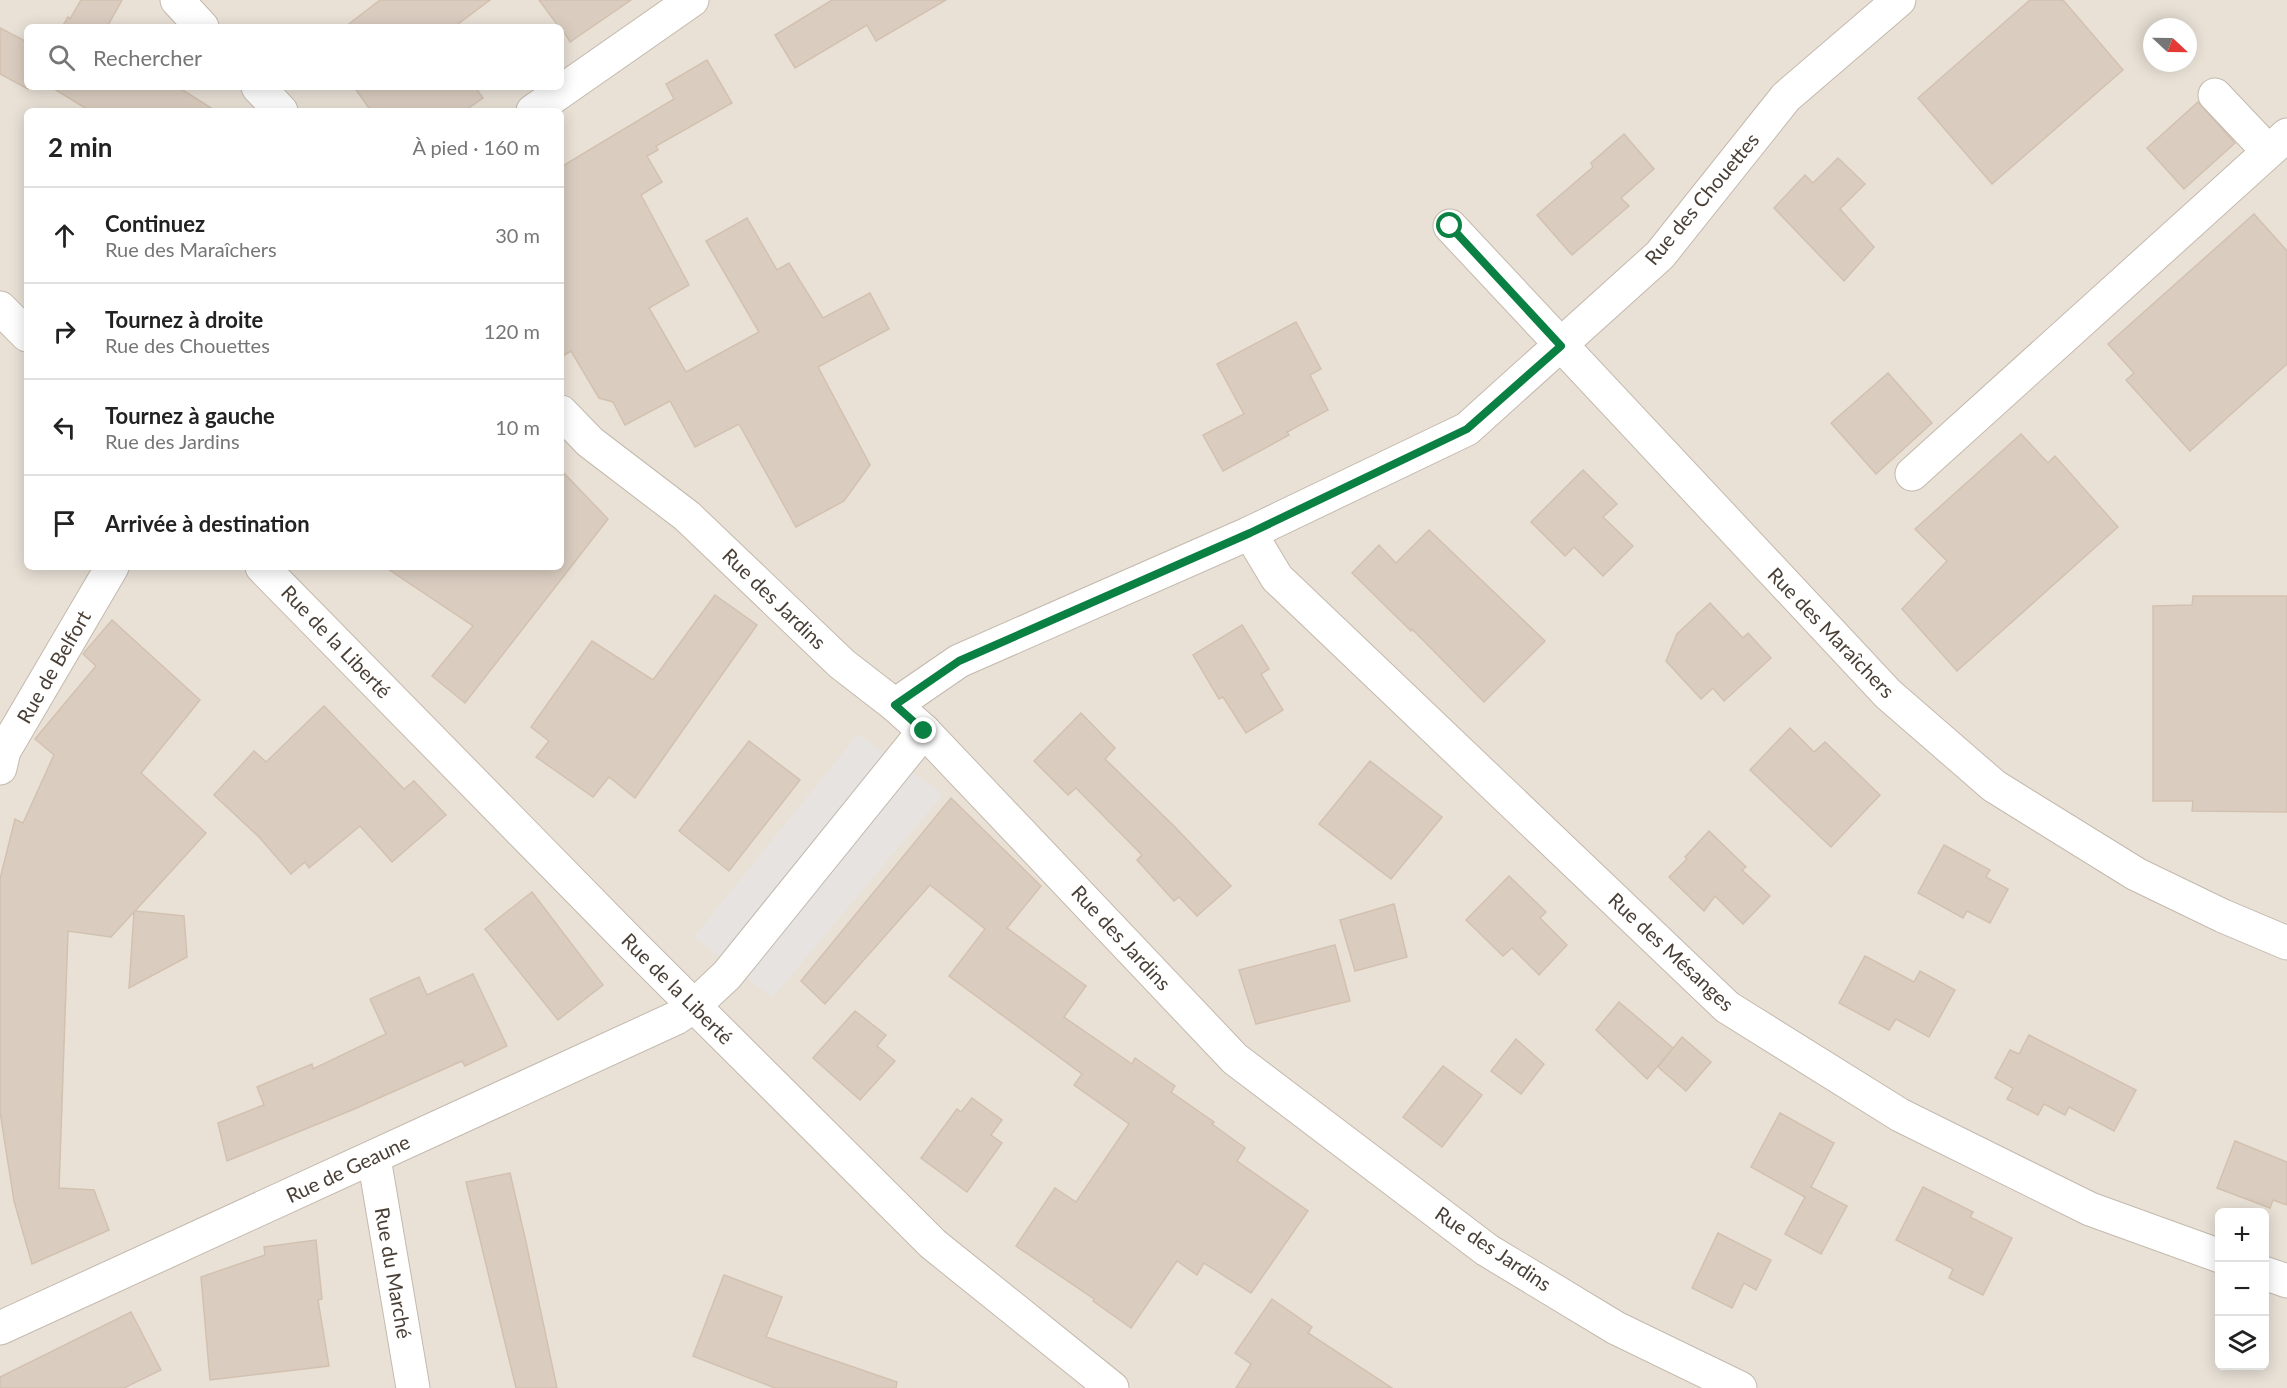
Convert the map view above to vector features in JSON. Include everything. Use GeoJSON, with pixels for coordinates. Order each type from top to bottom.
{"type":"FeatureCollection","features":[{"type":"Feature","properties":{"kind":"street"},"geometry":{"type":"LineString","coordinates":[[177,0],[199,24]]}},
{"type":"Feature","properties":{"kind":"street"},"geometry":{"type":"LineString","coordinates":[[564,89],[692,0]]}},
{"type":"Feature","properties":{"kind":"street","name":"Rue des Chouettes"},"geometry":{"type":"LineString","coordinates":[[895,705],[959,661],[1250,533],[1467,429],[1660,255],[1786,97],[1899,0]]}},
{"type":"Feature","properties":{"kind":"street"},"geometry":{"type":"LineString","coordinates":[[261,90],[277,108]]}},
{"type":"Feature","properties":{"kind":"street"},"geometry":{"type":"LineString","coordinates":[[537,108],[563,90]]}},
{"type":"Feature","properties":{"kind":"street"},"geometry":{"type":"LineString","coordinates":[[1912,474],[2278,143],[2215,95]]}},
{"type":"Feature","properties":{"kind":"street","name":"Rue des Maraîchers"},"geometry":{"type":"LineString","coordinates":[[1450,226],[1888,694],[1994,786],[2136,874],[2223,916],[2287,943]]}},
{"type":"Feature","properties":{"kind":"street"},"geometry":{"type":"LineString","coordinates":[[0,308],[24,332]]}},
{"type":"Feature","properties":{"kind":"street","name":"Rue des Jardins"},"geometry":{"type":"LineString","coordinates":[[564,415],[590,442],[687,516],[842,663],[924,731],[1235,1059],[1487,1250],[1617,1328],[1740,1388]]}},
{"type":"Feature","properties":{"kind":"street","name":"Rue des Mésanges"},"geometry":{"type":"LineString","coordinates":[[1250,533],[1277,578],[1727,1007],[1900,1115],[2090,1209],[2215,1254]]}},
{"type":"Feature","properties":{"kind":"street","name":"Rue de Belfort"},"geometry":{"type":"LineString","coordinates":[[0,768],[4,751],[110,570]]}},
{"type":"Feature","properties":{"kind":"street","name":"Rue de la Liberté"},"geometry":{"type":"LineString","coordinates":[[265,570],[694,1006],[933,1244],[1112,1388]]}},
{"type":"Feature","properties":{"kind":"street","name":"Rue de Geaune"},"geometry":{"type":"LineString","coordinates":[[0,1328],[676,1018],[694,1006],[728,975],[924,731]]}},
{"type":"Feature","properties":{"kind":"street","name":"Rue du Marché"},"geometry":{"type":"LineString","coordinates":[[374,1158],[413,1388]]}},
{"type":"Feature","properties":{"kind":"street"},"geometry":{"type":"LineString","coordinates":[[2269,1274],[2287,1281]]}},
{"type":"Feature","properties":{"kind":"street"},"geometry":{"type":"LineString","coordinates":[[0,1323],[0,1328]]}},
{"type":"Feature","properties":{"kind":"shaded area"},"geometry":{"type":"Polygon","coordinates":[[[0,0],[2287,0],[2287,1388],[0,1388],[0,0]]]}},
{"type":"Feature","properties":{"kind":"shaded area"},"geometry":{"type":"Polygon","coordinates":[[[858,734],[943,794],[772,998],[694,937],[858,734]]]}},
{"type":"Feature","properties":{"kind":"building"},"geometry":{"type":"Polygon","coordinates":[[[81,0],[122,0],[109,24],[64,24],[68,17],[70,19],[81,0]]]}},
{"type":"Feature","properties":{"kind":"building"},"geometry":{"type":"Polygon","coordinates":[[[380,0],[490,0],[458,24],[349,24],[380,0]]]}},
{"type":"Feature","properties":{"kind":"building"},"geometry":{"type":"Polygon","coordinates":[[[539,0],[631,0],[570,42],[564,32],[564,24],[557,24],[539,0]]]}},
{"type":"Feature","properties":{"kind":"building"},"geometry":{"type":"Polygon","coordinates":[[[832,0],[946,0],[876,41],[867,25],[795,68],[775,35],[832,0]]]}},
{"type":"Feature","properties":{"kind":"building"},"geometry":{"type":"Polygon","coordinates":[[[2030,0],[2063,0],[2123,70],[1992,184],[1918,98],[2030,0]]]}},
{"type":"Feature","properties":{"kind":"building"},"geometry":{"type":"Polygon","coordinates":[[[0,28],[24,40],[24,87],[0,74],[0,28]]]}},
{"type":"Feature","properties":{"kind":"building"},"geometry":{"type":"Polygon","coordinates":[[[707,60],[732,103],[656,146],[658,150],[647,156],[662,182],[641,195],[689,285],[649,308],[686,372],[759,332],[706,241],[747,218],[777,270],[789,263],[823,318],[870,293],[889,329],[818,367],[870,465],[844,501],[796,527],[739,424],[695,447],[670,401],[625,425],[613,402],[599,398],[571,351],[564,355],[564,165],[674,99],[666,84],[707,60]]]}},
{"type":"Feature","properties":{"kind":"building"},"geometry":{"type":"Polygon","coordinates":[[[56,90],[183,90],[211,108],[85,108],[56,90]]]}},
{"type":"Feature","properties":{"kind":"building"},"geometry":{"type":"Polygon","coordinates":[[[356,90],[477,90],[483,98],[468,108],[369,108],[356,90]]]}},
{"type":"Feature","properties":{"kind":"building"},"geometry":{"type":"Polygon","coordinates":[[[2198,102],[2235,143],[2184,189],[2147,148],[2198,102]]]}},
{"type":"Feature","properties":{"kind":"building"},"geometry":{"type":"Polygon","coordinates":[[[1624,134],[1654,169],[1621,198],[1629,206],[1572,255],[1537,215],[1593,167],[1591,163],[1624,134]]]}},
{"type":"Feature","properties":{"kind":"building"},"geometry":{"type":"Polygon","coordinates":[[[1838,158],[1865,184],[1840,209],[1874,247],[1844,281],[1774,208],[1805,175],[1813,183],[1838,158]]]}},
{"type":"Feature","properties":{"kind":"building"},"geometry":{"type":"Polygon","coordinates":[[[2254,214],[2287,251],[2287,364],[2190,451],[2126,380],[2134,373],[2108,344],[2254,214]]]}},
{"type":"Feature","properties":{"kind":"building"},"geometry":{"type":"Polygon","coordinates":[[[1296,322],[1321,369],[1310,375],[1328,410],[1287,432],[1289,435],[1223,471],[1203,435],[1244,414],[1217,364],[1296,322]]]}},
{"type":"Feature","properties":{"kind":"building"},"geometry":{"type":"Polygon","coordinates":[[[1888,373],[1932,423],[1876,474],[1831,423],[1888,373]]]}},
{"type":"Feature","properties":{"kind":"building"},"geometry":{"type":"Polygon","coordinates":[[[2021,434],[2048,463],[2055,456],[2118,527],[1957,671],[1902,609],[1947,561],[1915,529],[2021,434]]]}},
{"type":"Feature","properties":{"kind":"building"},"geometry":{"type":"Polygon","coordinates":[[[1583,470],[1617,504],[1603,517],[1633,546],[1603,576],[1574,547],[1565,556],[1531,522],[1583,470]]]}},
{"type":"Feature","properties":{"kind":"building"},"geometry":{"type":"Polygon","coordinates":[[[564,473],[608,519],[465,703],[432,676],[473,626],[389,570],[564,570],[564,473]]]}},
{"type":"Feature","properties":{"kind":"building"},"geometry":{"type":"Polygon","coordinates":[[[1429,530],[1545,641],[1484,702],[1412,629],[1411,631],[1352,573],[1379,545],[1396,563],[1429,530]]]}},
{"type":"Feature","properties":{"kind":"building"},"geometry":{"type":"Polygon","coordinates":[[[715,595],[757,625],[635,798],[609,777],[593,797],[536,757],[549,741],[531,727],[592,641],[653,680],[715,595]]]}},
{"type":"Feature","properties":{"kind":"building"},"geometry":{"type":"Polygon","coordinates":[[[2193,596],[2287,596],[2287,812],[2192,811],[2193,801],[2153,801],[2153,606],[2192,605],[2193,596]]]}},
{"type":"Feature","properties":{"kind":"building"},"geometry":{"type":"Polygon","coordinates":[[[1710,603],[1743,638],[1748,633],[1771,658],[1724,701],[1713,688],[1701,699],[1666,661],[1677,634],[1710,603]]]}},
{"type":"Feature","properties":{"kind":"building"},"geometry":{"type":"Polygon","coordinates":[[[112,620],[200,700],[141,773],[206,833],[135,911],[184,916],[187,957],[129,988],[134,912],[111,937],[68,931],[59,1188],[94,1190],[109,1230],[32,1264],[14,1201],[0,1112],[0,879],[15,819],[23,823],[54,755],[35,739],[96,666],[83,654],[112,620]]]}},
{"type":"Feature","properties":{"kind":"building"},"geometry":{"type":"Polygon","coordinates":[[[1242,625],[1269,669],[1261,674],[1283,710],[1246,733],[1223,697],[1219,699],[1193,655],[1242,625]]]}},
{"type":"Feature","properties":{"kind":"building"},"geometry":{"type":"Polygon","coordinates":[[[324,706],[404,789],[414,781],[446,815],[392,862],[360,826],[309,868],[305,862],[291,874],[259,837],[214,795],[254,751],[266,762],[324,706]]]}},
{"type":"Feature","properties":{"kind":"building"},"geometry":{"type":"Polygon","coordinates":[[[1081,713],[1115,748],[1105,759],[1231,886],[1197,916],[1179,897],[1174,901],[1137,860],[1142,855],[1076,788],[1068,795],[1034,761],[1081,713]]]}},
{"type":"Feature","properties":{"kind":"building"},"geometry":{"type":"Polygon","coordinates":[[[1790,728],[1814,752],[1825,742],[1880,795],[1831,847],[1750,770],[1790,728]]]}},
{"type":"Feature","properties":{"kind":"building"},"geometry":{"type":"Polygon","coordinates":[[[749,741],[800,780],[729,871],[679,831],[749,741]]]}},
{"type":"Feature","properties":{"kind":"building"},"geometry":{"type":"Polygon","coordinates":[[[1370,761],[1442,817],[1391,879],[1319,824],[1370,761]]]}},
{"type":"Feature","properties":{"kind":"building"},"geometry":{"type":"Polygon","coordinates":[[[951,798],[1041,886],[1007,928],[1086,986],[1064,1017],[1132,1064],[1135,1058],[1175,1086],[1171,1092],[1214,1122],[1212,1124],[1245,1148],[1237,1161],[1308,1211],[1251,1293],[1204,1263],[1197,1275],[1177,1261],[1131,1328],[1093,1301],[1094,1299],[1016,1246],[1055,1188],[1076,1202],[1129,1124],[1074,1085],[1082,1074],[949,976],[985,929],[930,885],[825,1004],[801,981],[951,798]]]}},
{"type":"Feature","properties":{"kind":"building"},"geometry":{"type":"Polygon","coordinates":[[[1709,831],[1746,867],[1742,870],[1770,896],[1743,924],[1715,896],[1704,911],[1669,877],[1709,831]]]}},
{"type":"Feature","properties":{"kind":"building"},"geometry":{"type":"Polygon","coordinates":[[[1944,845],[1990,870],[1986,877],[2008,889],[1990,923],[1967,911],[1963,918],[1918,893],[1944,845]]]}},
{"type":"Feature","properties":{"kind":"building"},"geometry":{"type":"Polygon","coordinates":[[[1509,876],[1546,912],[1540,918],[1567,945],[1539,975],[1512,948],[1503,956],[1466,920],[1509,876]]]}},
{"type":"Feature","properties":{"kind":"building"},"geometry":{"type":"Polygon","coordinates":[[[532,892],[603,985],[558,1020],[485,929],[532,892]]]}},
{"type":"Feature","properties":{"kind":"building"},"geometry":{"type":"Polygon","coordinates":[[[1394,904],[1407,957],[1355,971],[1340,920],[1394,904]]]}},
{"type":"Feature","properties":{"kind":"building"},"geometry":{"type":"Polygon","coordinates":[[[1335,945],[1350,1001],[1256,1024],[1239,970],[1335,945]]]}},
{"type":"Feature","properties":{"kind":"building"},"geometry":{"type":"Polygon","coordinates":[[[1865,956],[1914,982],[1920,971],[1955,990],[1929,1037],[1896,1019],[1889,1030],[1839,1003],[1865,956]]]}},
{"type":"Feature","properties":{"kind":"building"},"geometry":{"type":"Polygon","coordinates":[[[473,974],[507,1046],[465,1066],[462,1061],[352,1110],[227,1161],[218,1123],[264,1105],[257,1087],[312,1064],[313,1069],[386,1034],[370,999],[419,977],[427,995],[473,974]]]}},
{"type":"Feature","properties":{"kind":"building"},"geometry":{"type":"Polygon","coordinates":[[[1619,1002],[1673,1048],[1647,1079],[1596,1030],[1619,1002]]]}},
{"type":"Feature","properties":{"kind":"building"},"geometry":{"type":"Polygon","coordinates":[[[855,1011],[886,1035],[877,1046],[895,1061],[860,1100],[813,1058],[855,1011]]]}},
{"type":"Feature","properties":{"kind":"building"},"geometry":{"type":"Polygon","coordinates":[[[2029,1035],[2136,1090],[2114,1131],[2069,1107],[2065,1115],[2044,1104],[2038,1115],[2007,1099],[2013,1088],[1995,1078],[2010,1050],[2019,1054],[2029,1035]]]}},
{"type":"Feature","properties":{"kind":"building"},"geometry":{"type":"Polygon","coordinates":[[[1682,1037],[1711,1062],[1686,1091],[1658,1067],[1682,1037]]]}},
{"type":"Feature","properties":{"kind":"building"},"geometry":{"type":"Polygon","coordinates":[[[1516,1039],[1544,1064],[1521,1094],[1491,1071],[1516,1039]]]}},
{"type":"Feature","properties":{"kind":"building"},"geometry":{"type":"Polygon","coordinates":[[[1443,1066],[1482,1095],[1442,1147],[1403,1117],[1443,1066]]]}},
{"type":"Feature","properties":{"kind":"building"},"geometry":{"type":"Polygon","coordinates":[[[972,1098],[1002,1120],[991,1135],[1002,1143],[967,1192],[921,1158],[957,1109],[961,1112],[972,1098]]]}},
{"type":"Feature","properties":{"kind":"building"},"geometry":{"type":"Polygon","coordinates":[[[1780,1113],[1834,1143],[1811,1187],[1847,1206],[1821,1254],[1785,1234],[1805,1197],[1751,1167],[1780,1113]]]}},
{"type":"Feature","properties":{"kind":"building"},"geometry":{"type":"Polygon","coordinates":[[[2235,1141],[2287,1162],[2287,1205],[2273,1200],[2270,1208],[2217,1188],[2235,1141]]]}},
{"type":"Feature","properties":{"kind":"building"},"geometry":{"type":"Polygon","coordinates":[[[510,1173],[557,1388],[516,1388],[466,1182],[510,1173]]]}},
{"type":"Feature","properties":{"kind":"building"},"geometry":{"type":"Polygon","coordinates":[[[1923,1187],[1973,1212],[1970,1217],[2012,1238],[1983,1295],[1949,1278],[1953,1269],[1896,1240],[1923,1187]]]}},
{"type":"Feature","properties":{"kind":"building"},"geometry":{"type":"Polygon","coordinates":[[[1718,1233],[1771,1260],[1756,1290],[1744,1283],[1732,1308],[1692,1288],[1718,1233]]]}},
{"type":"Feature","properties":{"kind":"building"},"geometry":{"type":"Polygon","coordinates":[[[316,1240],[322,1299],[318,1300],[329,1366],[210,1380],[201,1277],[265,1255],[264,1247],[316,1240]]]}},
{"type":"Feature","properties":{"kind":"building"},"geometry":{"type":"Polygon","coordinates":[[[724,1275],[782,1297],[766,1337],[897,1382],[896,1388],[775,1388],[693,1356],[724,1275]]]}},
{"type":"Feature","properties":{"kind":"building"},"geometry":{"type":"Polygon","coordinates":[[[1272,1299],[1312,1327],[1308,1333],[1392,1388],[1236,1388],[1251,1364],[1235,1353],[1272,1299]]]}},
{"type":"Feature","properties":{"kind":"building"},"geometry":{"type":"Polygon","coordinates":[[[131,1312],[161,1370],[124,1388],[0,1388],[0,1377],[131,1312]]]}},
{"type":"Feature","properties":{"kind":"route"},"geometry":{"type":"LineString","coordinates":[[924,731],[895,705],[959,661],[1250,533],[1467,429],[1561,346],[1450,226]]}}]}
